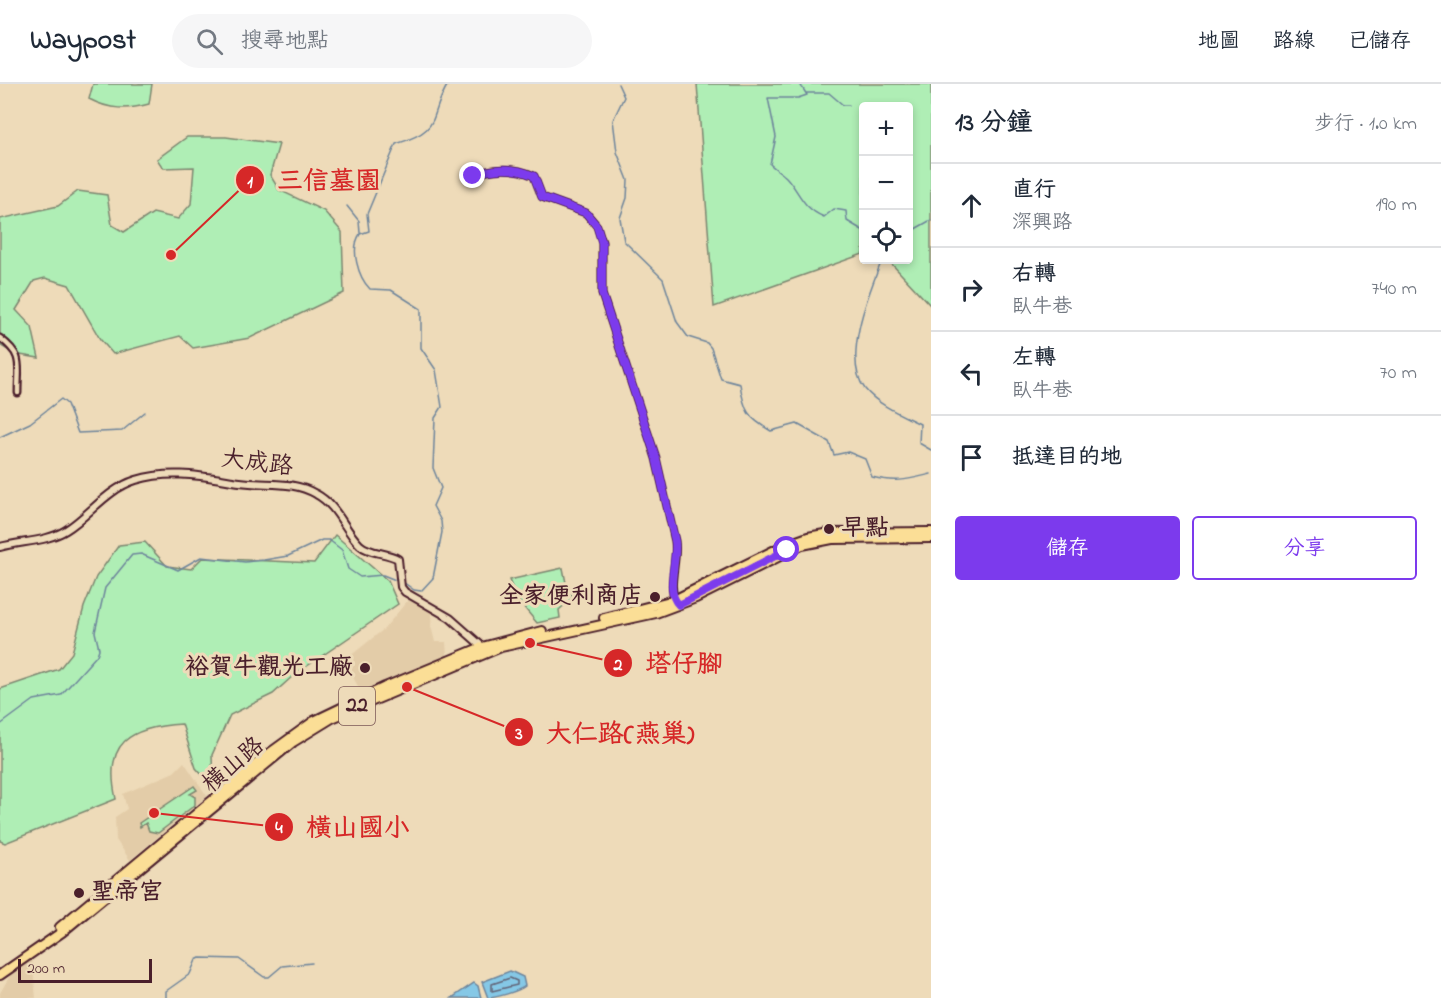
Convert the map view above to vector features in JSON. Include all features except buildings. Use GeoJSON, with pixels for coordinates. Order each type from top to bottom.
{"type":"FeatureCollection","features":[{"type":"Feature","properties":{"kind":"main road","name":"22"},"geometry":{"type":"LineString","coordinates":[[486,649],[656,613],[783,546],[808,537],[837,533],[931,532]]}},
{"type":"Feature","properties":{"kind":"main road","name":"22"},"geometry":{"type":"LineString","coordinates":[[676,603],[802,545],[832,539],[931,538]]}},
{"type":"Feature","properties":{"kind":"main road","name":"橫山路"},"geometry":{"type":"LineString","coordinates":[[0,969],[59,927],[267,755],[314,721],[375,692],[486,649]]}},
{"type":"Feature","properties":{"kind":"main road","name":"橫山路"},"geometry":{"type":"LineString","coordinates":[[0,975],[70,925],[271,760],[319,724],[486,649]]}},
{"type":"Feature","properties":{"kind":"street"},"geometry":{"type":"LineString","coordinates":[[473,176],[482,172],[518,168],[534,176],[542,197],[586,213],[597,226],[602,243],[602,294],[656,458],[675,541],[677,554],[672,587],[676,603]]}},
{"type":"Feature","properties":{"kind":"street"},"geometry":{"type":"LineString","coordinates":[[0,338],[15,349],[18,355],[18,393]]}},
{"type":"Feature","properties":{"kind":"street","name":"大成路"},"geometry":{"type":"LineString","coordinates":[[0,547],[53,536],[64,531],[105,496],[136,480],[192,474],[241,482],[294,484],[318,495],[334,507],[360,546],[390,554],[398,559],[401,587],[405,592],[450,618],[486,649]]}},
{"type":"Feature","properties":{"kind":"shaded area"},"geometry":{"type":"Polygon","coordinates":[[[408,600],[432,611],[431,626],[435,642],[446,642],[447,656],[359,694],[359,688],[344,661],[384,629],[408,600]]]}},
{"type":"Feature","properties":{"kind":"shaded area"},"geometry":{"type":"Polygon","coordinates":[[[184,762],[207,796],[130,860],[116,840],[115,817],[127,809],[123,794],[174,772],[184,762]]]}},
{"type":"Feature","properties":{"kind":"shaded area"},"geometry":{"type":"Polygon","coordinates":[[[32,958],[36,998],[0,998],[0,993],[12,972],[32,958]]]}},
{"type":"Feature","properties":{"kind":"green space"},"geometry":{"type":"Polygon","coordinates":[[[93,84],[152,84],[149,104],[119,108],[97,103],[89,99],[93,84]]]}},
{"type":"Feature","properties":{"kind":"green space"},"geometry":{"type":"Polygon","coordinates":[[[697,84],[931,84],[931,306],[892,264],[913,264],[913,102],[859,102],[859,255],[714,307],[697,84]]]}},
{"type":"Feature","properties":{"kind":"green space"},"geometry":{"type":"Polygon","coordinates":[[[187,137],[226,137],[279,144],[270,175],[279,190],[324,211],[342,232],[344,293],[250,338],[193,348],[180,336],[113,354],[100,339],[69,285],[45,278],[34,281],[16,310],[32,327],[39,358],[14,354],[0,345],[0,219],[58,206],[78,191],[107,195],[112,225],[124,232],[153,213],[178,219],[191,204],[194,167],[163,168],[157,159],[187,137]]]}},
{"type":"Feature","properties":{"kind":"green space"},"geometry":{"type":"Polygon","coordinates":[[[335,535],[388,581],[398,604],[294,675],[273,694],[230,715],[212,755],[213,787],[196,768],[182,724],[148,729],[125,741],[117,751],[113,780],[116,799],[5,843],[0,841],[0,689],[59,669],[72,653],[84,607],[96,577],[119,545],[145,542],[167,566],[191,569],[202,558],[314,563],[335,535]]]}},
{"type":"Feature","properties":{"kind":"green space"},"geometry":{"type":"Polygon","coordinates":[[[563,568],[567,588],[571,590],[572,598],[559,610],[560,618],[537,623],[517,599],[509,580],[563,568]]]}},
{"type":"Feature","properties":{"kind":"green space"},"geometry":{"type":"Polygon","coordinates":[[[194,786],[197,790],[190,794],[195,797],[195,805],[158,833],[149,831],[146,823],[140,827],[139,823],[194,786]]]}},
{"type":"Feature","properties":{"kind":"water"},"geometry":{"type":"Polygon","coordinates":[[[510,971],[523,977],[525,986],[507,994],[488,998],[482,982],[510,971]]]}},
{"type":"Feature","properties":{"kind":"water"},"geometry":{"type":"Polygon","coordinates":[[[474,983],[478,986],[481,998],[452,998],[474,983]]]}},
{"type":"Feature","properties":{"kind":"waterway"},"geometry":{"type":"LineString","coordinates":[[403,582],[414,590],[421,591],[433,578],[442,532],[441,521],[433,506],[441,488],[433,468],[435,418],[442,407],[436,370],[421,348],[421,309],[391,290],[370,289],[359,270],[356,247],[360,234],[369,231],[367,214],[396,144],[411,139],[428,128],[448,84]]}},
{"type":"Feature","properties":{"kind":"waterway"},"geometry":{"type":"LineString","coordinates":[[618,84],[624,97],[613,120],[617,152],[628,180],[627,198],[620,218],[624,241],[663,279],[677,322],[688,337],[707,343],[711,348],[721,379],[740,384],[743,401],[752,418],[771,431],[797,424],[829,442],[834,455],[848,452],[865,459],[872,477],[902,480],[931,474]]}},
{"type":"Feature","properties":{"kind":"waterway"},"geometry":{"type":"LineString","coordinates":[[800,84],[807,95],[798,98],[768,98],[776,137],[770,164],[786,177],[810,209],[824,217],[834,209],[846,211],[847,221],[859,228]]}},
{"type":"Feature","properties":{"kind":"waterway"},"geometry":{"type":"LineString","coordinates":[[807,93],[829,93],[843,105],[849,105]]}},
{"type":"Feature","properties":{"kind":"waterway"},"geometry":{"type":"LineString","coordinates":[[347,206],[359,221],[360,233]]}},
{"type":"Feature","properties":{"kind":"waterway"},"geometry":{"type":"LineString","coordinates":[[913,230],[931,220]]}},
{"type":"Feature","properties":{"kind":"waterway"},"geometry":{"type":"LineString","coordinates":[[880,264],[860,324],[856,360],[858,376],[870,395],[920,424],[919,443],[931,450]]}},
{"type":"Feature","properties":{"kind":"waterway"},"geometry":{"type":"LineString","coordinates":[[0,437],[30,423],[61,399],[67,404],[78,433],[122,431],[145,412]]}},
{"type":"Feature","properties":{"kind":"waterway"},"geometry":{"type":"LineString","coordinates":[[0,725],[34,700],[61,695],[97,655],[99,649],[95,632],[105,588],[132,555],[141,554],[178,570],[201,557],[245,562],[264,560],[288,556],[322,540],[329,540],[342,550],[348,569],[360,577],[383,575],[398,581]]}},
{"type":"Feature","properties":{"kind":"waterway"},"geometry":{"type":"LineString","coordinates":[[166,998],[166,991],[190,974],[196,960],[200,958],[239,959],[264,977],[269,977],[282,966],[312,963]]}},
{"type":"Feature","properties":{"kind":"place","name":"三信墓園"},"geometry":{"type":"Point","coordinates":[171,255]}},
{"type":"Feature","properties":{"kind":"place","name":"早點"},"geometry":{"type":"Point","coordinates":[829,529]}},
{"type":"Feature","properties":{"kind":"place","name":"全家便利商店"},"geometry":{"type":"Point","coordinates":[655,597]}},
{"type":"Feature","properties":{"kind":"place","name":"塔仔腳"},"geometry":{"type":"Point","coordinates":[530,643]}},
{"type":"Feature","properties":{"kind":"place","name":"裕賀牛觀光工廠"},"geometry":{"type":"Point","coordinates":[365,668]}},
{"type":"Feature","properties":{"kind":"place","name":"大仁路(燕巢)"},"geometry":{"type":"Point","coordinates":[407,687]}},
{"type":"Feature","properties":{"kind":"place","name":"橫山國小"},"geometry":{"type":"Point","coordinates":[154,813]}},
{"type":"Feature","properties":{"kind":"place","name":"聖帝宮"},"geometry":{"type":"Point","coordinates":[79,893]}},
{"type":"Feature","properties":{"kind":"route"},"geometry":{"type":"LineString","coordinates":[[473,176],[482,172],[518,168],[534,176],[542,197],[586,213],[591,216],[597,226],[602,243],[602,294],[656,458],[675,541],[677,554],[672,587],[674,600],[679,605],[696,598],[787,550]]}}]}
